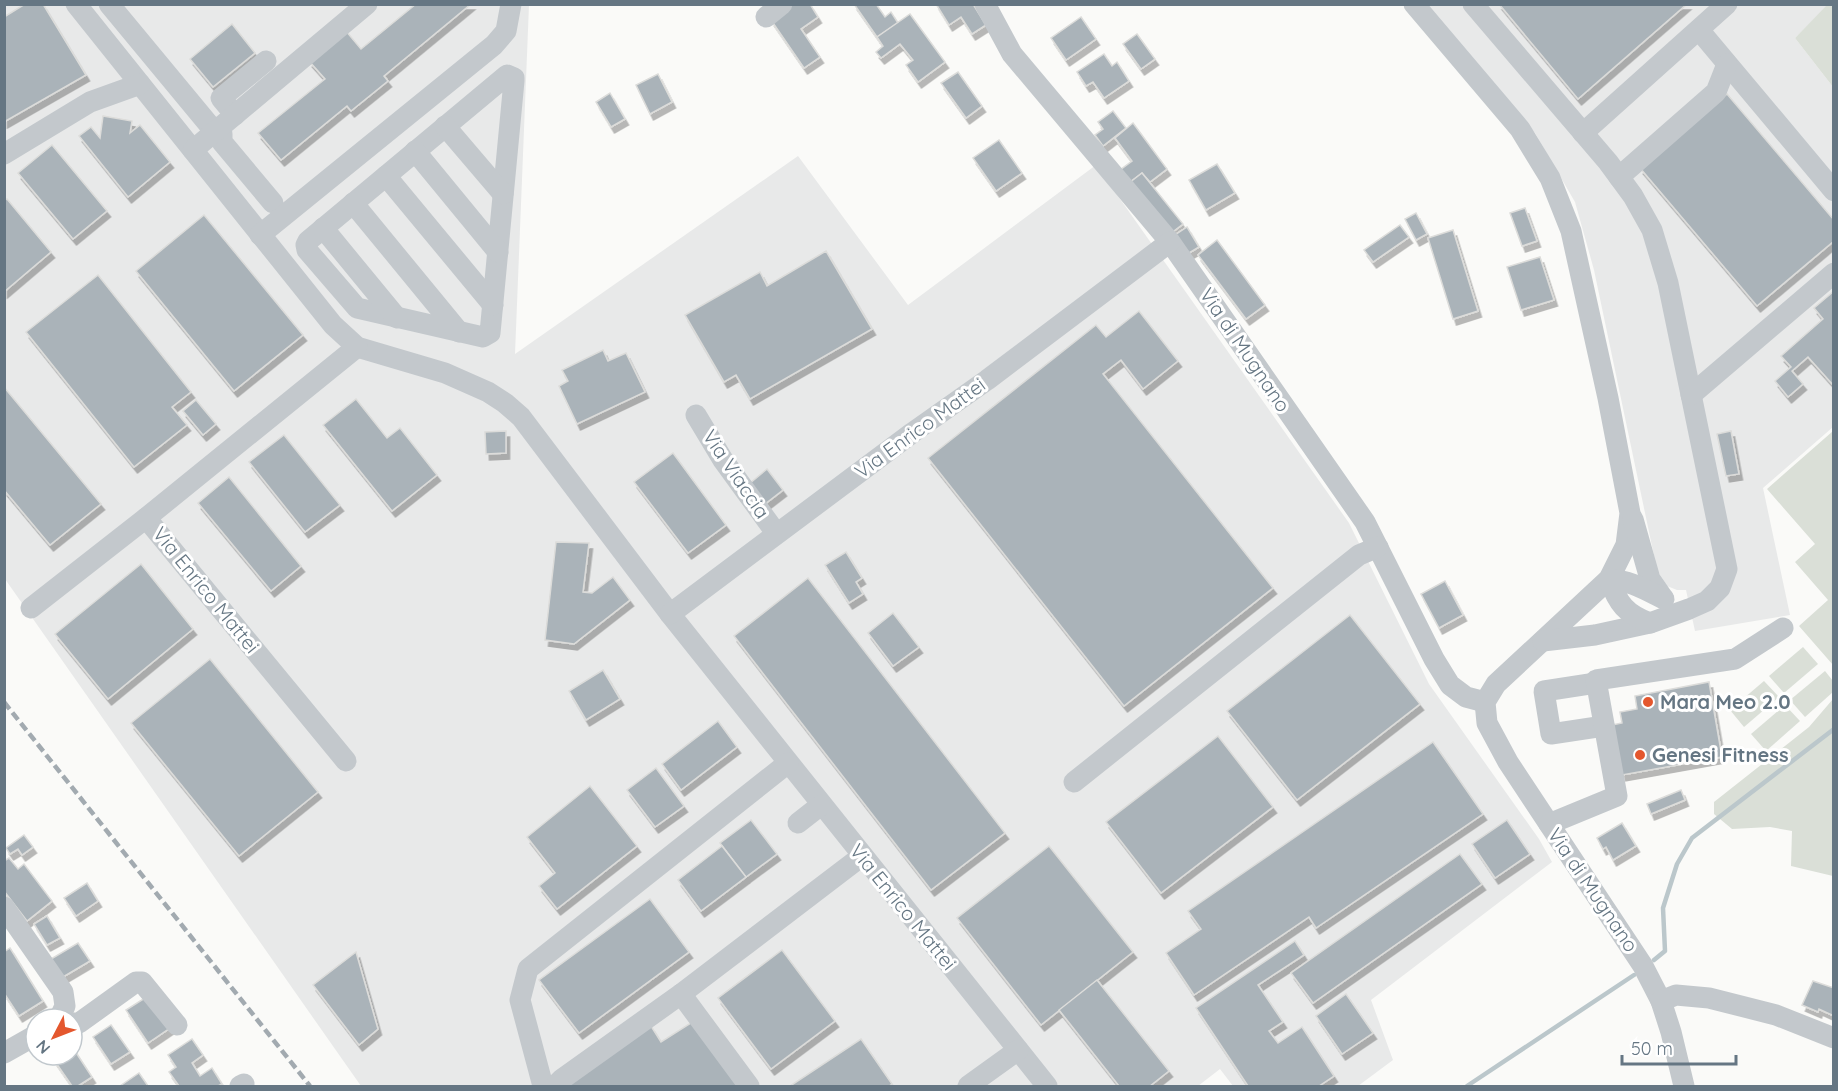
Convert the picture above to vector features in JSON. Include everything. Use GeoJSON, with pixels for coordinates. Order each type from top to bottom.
{"type":"FeatureCollection","features":[{"type":"Feature","properties":{"kind":"street","name":"Via Enrico Mattei"},"geometry":{"type":"LineString","coordinates":[[76,4],[333,325],[357,347],[445,373],[488,392],[506,403],[521,417],[670,614],[1047,1086]]}},
{"type":"Feature","properties":{"kind":"street"},"geometry":{"type":"LineString","coordinates":[[109,4],[216,131],[222,134],[222,142],[273,203]]}},
{"type":"Feature","properties":{"kind":"street"},"geometry":{"type":"LineString","coordinates":[[260,235],[501,38],[508,26],[511,4]]}},
{"type":"Feature","properties":{"kind":"street","name":"Via di Mugnano"},"geometry":{"type":"LineString","coordinates":[[985,4],[1012,54],[1170,242],[1365,522],[1434,659],[1450,685],[1466,697],[1485,702],[1487,723],[1508,762],[1637,956],[1660,1001],[1671,1032],[1684,1086]]}},
{"type":"Feature","properties":{"kind":"street"},"geometry":{"type":"LineString","coordinates":[[1414,4],[1520,129],[1550,177],[1571,231],[1608,398],[1630,513],[1650,579],[1672,605]]}},
{"type":"Feature","properties":{"kind":"street"},"geometry":{"type":"LineString","coordinates":[[1473,4],[1619,177],[1652,231],[1668,284],[1727,570],[1720,588],[1707,601],[1672,605],[1650,623],[1595,635],[1543,641]]}},
{"type":"Feature","properties":{"kind":"street"},"geometry":{"type":"LineString","coordinates":[[1583,133],[1727,4]]}},
{"type":"Feature","properties":{"kind":"street"},"geometry":{"type":"LineString","coordinates":[[193,150],[362,6]]}},
{"type":"Feature","properties":{"kind":"street"},"geometry":{"type":"LineString","coordinates":[[1699,30],[1833,191]]}},
{"type":"Feature","properties":{"kind":"street"},"geometry":{"type":"LineString","coordinates":[[235,115],[221,98],[266,61]]}},
{"type":"Feature","properties":{"kind":"street"},"geometry":{"type":"LineString","coordinates":[[1619,177],[1716,92],[1728,64]]}},
{"type":"Feature","properties":{"kind":"street"},"geometry":{"type":"LineString","coordinates":[[507,75],[514,78],[490,333],[486,337],[397,318],[323,228],[474,102],[507,75]]}},
{"type":"Feature","properties":{"kind":"street"},"geometry":{"type":"LineString","coordinates":[[454,77],[474,102]]}},
{"type":"Feature","properties":{"kind":"street"},"geometry":{"type":"LineString","coordinates":[[4,154],[90,102],[140,84]]}},
{"type":"Feature","properties":{"kind":"street"},"geometry":{"type":"LineString","coordinates":[[446,126],[503,194]]}},
{"type":"Feature","properties":{"kind":"street"},"geometry":{"type":"LineString","coordinates":[[416,151],[498,252]]}},
{"type":"Feature","properties":{"kind":"street"},"geometry":{"type":"LineString","coordinates":[[386,176],[493,305]]}},
{"type":"Feature","properties":{"kind":"street"},"geometry":{"type":"LineString","coordinates":[[353,203],[459,332]]}},
{"type":"Feature","properties":{"kind":"street","name":"Via Enrico Mattei"},"geometry":{"type":"LineString","coordinates":[[670,614],[1170,242]]}},
{"type":"Feature","properties":{"kind":"street"},"geometry":{"type":"LineString","coordinates":[[1691,395],[1833,273]]}},
{"type":"Feature","properties":{"kind":"street","name":"Via Enrico Mattei"},"geometry":{"type":"LineString","coordinates":[[346,761],[146,518],[357,347]]}},
{"type":"Feature","properties":{"kind":"street","name":"Via Viaccia"},"geometry":{"type":"LineString","coordinates":[[696,415],[723,460],[776,533]]}},
{"type":"Feature","properties":{"kind":"street"},"geometry":{"type":"LineString","coordinates":[[1485,702],[1496,684],[1609,579],[1626,545],[1630,513]]}},
{"type":"Feature","properties":{"kind":"street"},"geometry":{"type":"LineString","coordinates":[[31,608],[146,518]]}},
{"type":"Feature","properties":{"kind":"street"},"geometry":{"type":"LineString","coordinates":[[1074,782],[1359,555],[1378,548]]}},
{"type":"Feature","properties":{"kind":"street"},"geometry":{"type":"LineString","coordinates":[[1609,579],[1635,585],[1672,605]]}},
{"type":"Feature","properties":{"kind":"street"},"geometry":{"type":"LineString","coordinates":[[1609,579],[1615,597],[1633,617],[1650,623]]}},
{"type":"Feature","properties":{"kind":"street"},"geometry":{"type":"LineString","coordinates":[[1604,726],[1551,734],[1544,691],[1596,683],[1596,680],[1735,659],[1783,628]]}},
{"type":"Feature","properties":{"kind":"street"},"geometry":{"type":"LineString","coordinates":[[1550,824],[1617,796],[1596,683]]}},
{"type":"Feature","properties":{"kind":"street"},"geometry":{"type":"LineString","coordinates":[[543,1086],[520,1000],[528,969],[788,763]]}},
{"type":"Feature","properties":{"kind":"street"},"geometry":{"type":"LineString","coordinates":[[798,823],[821,805]]}},
{"type":"Feature","properties":{"kind":"street"},"geometry":{"type":"LineString","coordinates":[[555,1086],[681,994],[862,856]]}},
{"type":"Feature","properties":{"kind":"street"},"geometry":{"type":"LineString","coordinates":[[4,907],[63,992],[65,1007]]}},
{"type":"Feature","properties":{"kind":"street"},"geometry":{"type":"LineString","coordinates":[[84,1020],[136,982],[142,982],[177,1025]]}},
{"type":"Feature","properties":{"kind":"street"},"geometry":{"type":"LineString","coordinates":[[681,994],[749,1086]]}},
{"type":"Feature","properties":{"kind":"street"},"geometry":{"type":"LineString","coordinates":[[1660,1001],[1676,995],[1709,998],[1776,1015],[1833,1038]]}},
{"type":"Feature","properties":{"kind":"street"},"geometry":{"type":"LineString","coordinates":[[4,1053],[24,1042]]}},
{"type":"Feature","properties":{"kind":"street"},"geometry":{"type":"LineString","coordinates":[[968,1086],[1018,1050]]}},
{"type":"Feature","properties":{"kind":"shaded area"},"geometry":{"type":"Polygon","coordinates":[[[1828,4],[1833,5],[1833,87],[1795,38],[1828,4]]]}},
{"type":"Feature","properties":{"kind":"shaded area"},"geometry":{"type":"Polygon","coordinates":[[[4,5],[529,5],[515,354],[798,156],[908,305],[1096,165],[1349,523],[1429,684],[1539,839],[1552,862],[1371,1000],[1393,1060],[1358,1086],[1233,1086],[1220,1069],[1198,1086],[361,1086],[5,579],[4,5]]]}},
{"type":"Feature","properties":{"kind":"shaded area"},"geometry":{"type":"Polygon","coordinates":[[[1427,5],[1828,5],[1795,38],[1833,87],[1833,427],[1763,488],[1790,615],[1695,631],[1686,590],[1677,590],[1667,586],[1657,570],[1594,270],[1575,202],[1535,133],[1427,5]]]}},
{"type":"Feature","properties":{"kind":"shaded area"},"geometry":{"type":"Polygon","coordinates":[[[1833,431],[1833,665],[1799,626],[1828,600],[1795,562],[1815,544],[1767,489],[1833,431]]]}},
{"type":"Feature","properties":{"kind":"shaded area"},"geometry":{"type":"Polygon","coordinates":[[[1803,647],[1818,664],[1784,693],[1769,676],[1803,647]]]}},
{"type":"Feature","properties":{"kind":"shaded area"},"geometry":{"type":"Polygon","coordinates":[[[1825,671],[1833,681],[1833,692],[1805,717],[1790,700],[1825,671]]]}},
{"type":"Feature","properties":{"kind":"shaded area"},"geometry":{"type":"Polygon","coordinates":[[[1764,681],[1779,697],[1744,727],[1730,710],[1764,681]]]}},
{"type":"Feature","properties":{"kind":"shaded area"},"geometry":{"type":"Polygon","coordinates":[[[1833,699],[1833,876],[1791,866],[1792,831],[1770,827],[1732,829],[1714,814],[1714,802],[1809,727],[1833,699]]]}},
{"type":"Feature","properties":{"kind":"shaded area"},"geometry":{"type":"Polygon","coordinates":[[[1785,705],[1800,721],[1766,751],[1751,734],[1785,705]]]}},
{"type":"Feature","properties":{"kind":"building"},"geometry":{"type":"Polygon","coordinates":[[[25,4],[43,4],[86,75],[4,122],[4,17],[25,4]]]}},
{"type":"Feature","properties":{"kind":"building"},"geometry":{"type":"Polygon","coordinates":[[[416,4],[471,4],[384,76],[388,81],[351,111],[347,106],[281,160],[258,133],[325,79],[309,61],[346,31],[361,49],[416,4]]]}},
{"type":"Feature","properties":{"kind":"building"},"geometry":{"type":"Polygon","coordinates":[[[793,4],[810,4],[818,17],[801,29],[820,57],[804,68],[771,20],[793,4]]]}},
{"type":"Feature","properties":{"kind":"building"},"geometry":{"type":"Polygon","coordinates":[[[854,4],[876,4],[885,17],[891,12],[898,23],[877,37],[854,4]]]}},
{"type":"Feature","properties":{"kind":"building"},"geometry":{"type":"Polygon","coordinates":[[[936,4],[973,4],[986,25],[972,34],[961,17],[949,25],[936,4]]]}},
{"type":"Feature","properties":{"kind":"building"},"geometry":{"type":"Polygon","coordinates":[[[1499,4],[1687,4],[1578,99],[1499,4]]]}},
{"type":"Feature","properties":{"kind":"building"},"geometry":{"type":"Polygon","coordinates":[[[910,14],[945,62],[918,82],[906,65],[913,60],[900,44],[881,58],[876,52],[883,46],[877,37],[910,14]]]}},
{"type":"Feature","properties":{"kind":"building"},"geometry":{"type":"Polygon","coordinates":[[[1081,17],[1096,39],[1066,60],[1051,38],[1081,17]]]}},
{"type":"Feature","properties":{"kind":"building"},"geometry":{"type":"Polygon","coordinates":[[[232,24],[255,53],[213,87],[190,59],[232,24]]]}},
{"type":"Feature","properties":{"kind":"building"},"geometry":{"type":"Polygon","coordinates":[[[1137,34],[1155,59],[1141,69],[1123,44],[1137,34]]]}},
{"type":"Feature","properties":{"kind":"building"},"geometry":{"type":"Polygon","coordinates":[[[1104,54],[1112,66],[1117,62],[1129,81],[1104,98],[1093,82],[1086,86],[1077,72],[1104,54]]]}},
{"type":"Feature","properties":{"kind":"building"},"geometry":{"type":"Polygon","coordinates":[[[958,72],[982,106],[966,118],[941,83],[958,72]]]}},
{"type":"Feature","properties":{"kind":"building"},"geometry":{"type":"Polygon","coordinates":[[[658,74],[672,102],[650,114],[636,85],[658,74]]]}},
{"type":"Feature","properties":{"kind":"building"},"geometry":{"type":"Polygon","coordinates":[[[610,93],[625,119],[611,127],[596,102],[610,93]]]}},
{"type":"Feature","properties":{"kind":"building"},"geometry":{"type":"Polygon","coordinates":[[[1727,94],[1834,220],[1834,241],[1757,306],[1640,168],[1727,94]]]}},
{"type":"Feature","properties":{"kind":"building"},"geometry":{"type":"Polygon","coordinates":[[[1113,111],[1126,128],[1103,146],[1095,135],[1103,129],[1098,122],[1113,111]]]}},
{"type":"Feature","properties":{"kind":"building"},"geometry":{"type":"Polygon","coordinates":[[[103,116],[132,121],[130,133],[140,125],[170,162],[128,197],[79,136],[91,127],[100,138],[103,116]]]}},
{"type":"Feature","properties":{"kind":"building"},"geometry":{"type":"Polygon","coordinates":[[[1133,123],[1167,169],[1150,182],[1142,173],[1129,183],[1120,170],[1132,161],[1115,138],[1133,123]]]}},
{"type":"Feature","properties":{"kind":"building"},"geometry":{"type":"Polygon","coordinates":[[[999,140],[1022,173],[996,191],[973,158],[999,140]]]}},
{"type":"Feature","properties":{"kind":"building"},"geometry":{"type":"Polygon","coordinates":[[[52,145],[107,211],[73,239],[18,173],[52,145]]]}},
{"type":"Feature","properties":{"kind":"building"},"geometry":{"type":"Polygon","coordinates":[[[1217,164],[1235,193],[1206,210],[1189,180],[1217,164]]]}},
{"type":"Feature","properties":{"kind":"building"},"geometry":{"type":"Polygon","coordinates":[[[1142,173],[1183,224],[1170,234],[1129,183],[1142,173]]]}},
{"type":"Feature","properties":{"kind":"building"},"geometry":{"type":"Polygon","coordinates":[[[7,199],[51,252],[4,292],[4,201],[7,199]]]}},
{"type":"Feature","properties":{"kind":"building"},"geometry":{"type":"Polygon","coordinates":[[[1525,208],[1537,241],[1522,246],[1510,213],[1525,208]]]}},
{"type":"Feature","properties":{"kind":"building"},"geometry":{"type":"Polygon","coordinates":[[[1416,213],[1427,234],[1416,240],[1405,219],[1416,213]]]}},
{"type":"Feature","properties":{"kind":"building"},"geometry":{"type":"Polygon","coordinates":[[[204,215],[303,335],[234,391],[136,271],[204,215]]]}},
{"type":"Feature","properties":{"kind":"building"},"geometry":{"type":"Polygon","coordinates":[[[1400,225],[1409,237],[1373,262],[1364,250],[1400,225]]]}},
{"type":"Feature","properties":{"kind":"building"},"geometry":{"type":"Polygon","coordinates":[[[1187,227],[1199,247],[1184,256],[1172,237],[1187,227]]]}},
{"type":"Feature","properties":{"kind":"building"},"geometry":{"type":"Polygon","coordinates":[[[1453,230],[1478,311],[1453,319],[1428,238],[1453,230]]]}},
{"type":"Feature","properties":{"kind":"building"},"geometry":{"type":"Polygon","coordinates":[[[1217,240],[1265,305],[1246,319],[1198,255],[1217,240]]]}},
{"type":"Feature","properties":{"kind":"building"},"geometry":{"type":"Polygon","coordinates":[[[826,251],[872,329],[750,399],[736,375],[724,382],[685,315],[760,272],[767,286],[826,251]]]}},
{"type":"Feature","properties":{"kind":"building"},"geometry":{"type":"Polygon","coordinates":[[[1540,257],[1554,300],[1521,310],[1507,267],[1540,257]]]}},
{"type":"Feature","properties":{"kind":"building"},"geometry":{"type":"Polygon","coordinates":[[[98,275],[191,392],[172,407],[187,425],[134,467],[26,332],[98,275]]]}},
{"type":"Feature","properties":{"kind":"building"},"geometry":{"type":"Polygon","coordinates":[[[1834,291],[1834,386],[1808,357],[1792,371],[1803,384],[1788,397],[1775,381],[1791,367],[1781,356],[1823,319],[1814,308],[1834,291]]]}},
{"type":"Feature","properties":{"kind":"building"},"geometry":{"type":"Polygon","coordinates":[[[1139,311],[1178,361],[1143,389],[1121,360],[1103,374],[1273,588],[1124,706],[928,458],[1096,325],[1106,337],[1139,311]]]}},
{"type":"Feature","properties":{"kind":"building"},"geometry":{"type":"Polygon","coordinates":[[[603,350],[608,361],[626,353],[645,392],[577,424],[559,386],[568,381],[562,370],[603,350]]]}},
{"type":"Feature","properties":{"kind":"building"},"geometry":{"type":"Polygon","coordinates":[[[4,387],[101,504],[50,545],[4,490],[4,387]]]}},
{"type":"Feature","properties":{"kind":"building"},"geometry":{"type":"Polygon","coordinates":[[[356,399],[387,438],[400,428],[437,475],[392,511],[323,425],[356,399]]]}},
{"type":"Feature","properties":{"kind":"building"},"geometry":{"type":"Polygon","coordinates":[[[196,400],[216,424],[203,435],[183,411],[196,400]]]}},
{"type":"Feature","properties":{"kind":"building"},"geometry":{"type":"Polygon","coordinates":[[[506,431],[506,453],[486,454],[485,432],[506,431]]]}},
{"type":"Feature","properties":{"kind":"building"},"geometry":{"type":"Polygon","coordinates":[[[1731,431],[1739,474],[1726,476],[1717,434],[1731,431]]]}},
{"type":"Feature","properties":{"kind":"building"},"geometry":{"type":"Polygon","coordinates":[[[284,435],[340,505],[305,532],[249,462],[284,435]]]}},
{"type":"Feature","properties":{"kind":"building"},"geometry":{"type":"Polygon","coordinates":[[[673,453],[726,525],[688,553],[634,482],[673,453]]]}},
{"type":"Feature","properties":{"kind":"building"},"geometry":{"type":"Polygon","coordinates":[[[767,469],[783,490],[765,504],[749,484],[767,469]]]}},
{"type":"Feature","properties":{"kind":"building"},"geometry":{"type":"Polygon","coordinates":[[[229,477],[301,566],[271,591],[198,503],[229,477]]]}},
{"type":"Feature","properties":{"kind":"building"},"geometry":{"type":"Polygon","coordinates":[[[556,542],[589,543],[583,592],[592,593],[613,577],[630,600],[574,644],[545,640],[556,542]]]}},
{"type":"Feature","properties":{"kind":"building"},"geometry":{"type":"Polygon","coordinates":[[[846,552],[862,578],[856,582],[863,594],[849,603],[825,565],[846,552]]]}},
{"type":"Feature","properties":{"kind":"building"},"geometry":{"type":"Polygon","coordinates":[[[141,564],[193,629],[108,699],[55,634],[141,564]]]}},
{"type":"Feature","properties":{"kind":"building"},"geometry":{"type":"Polygon","coordinates":[[[808,578],[1005,833],[931,890],[734,636],[808,578]]]}},
{"type":"Feature","properties":{"kind":"building"},"geometry":{"type":"Polygon","coordinates":[[[1445,581],[1463,615],[1439,628],[1421,594],[1445,581]]]}},
{"type":"Feature","properties":{"kind":"building"},"geometry":{"type":"Polygon","coordinates":[[[893,613],[919,647],[893,666],[868,633],[893,613]]]}},
{"type":"Feature","properties":{"kind":"building"},"geometry":{"type":"Polygon","coordinates":[[[1350,615],[1420,704],[1297,800],[1227,711],[1350,615]]]}},
{"type":"Feature","properties":{"kind":"building"},"geometry":{"type":"Polygon","coordinates":[[[210,659],[318,792],[239,856],[131,723],[210,659]]]}},
{"type":"Feature","properties":{"kind":"building"},"geometry":{"type":"Polygon","coordinates":[[[603,670],[620,699],[586,720],[569,691],[603,670]]]}},
{"type":"Feature","properties":{"kind":"building"},"geometry":{"type":"Polygon","coordinates":[[[1709,682],[1722,757],[1622,775],[1612,725],[1622,723],[1620,712],[1637,709],[1635,696],[1709,682]]]}},
{"type":"Feature","properties":{"kind":"building"},"geometry":{"type":"Polygon","coordinates":[[[718,721],[737,747],[681,790],[662,764],[718,721]]]}},
{"type":"Feature","properties":{"kind":"building"},"geometry":{"type":"Polygon","coordinates":[[[1218,736],[1273,807],[1161,893],[1106,822],[1218,736]]]}},
{"type":"Feature","properties":{"kind":"building"},"geometry":{"type":"Polygon","coordinates":[[[1433,742],[1483,814],[1316,928],[1309,917],[1194,995],[1166,953],[1201,929],[1188,911],[1433,742]]]}},
{"type":"Feature","properties":{"kind":"building"},"geometry":{"type":"Polygon","coordinates":[[[656,768],[684,806],[655,827],[627,790],[656,768]]]}},
{"type":"Feature","properties":{"kind":"building"},"geometry":{"type":"Polygon","coordinates":[[[590,786],[637,846],[557,909],[539,886],[555,873],[527,837],[590,786]]]}},
{"type":"Feature","properties":{"kind":"building"},"geometry":{"type":"Polygon","coordinates":[[[1681,790],[1685,800],[1651,814],[1647,804],[1681,790]]]}},
{"type":"Feature","properties":{"kind":"building"},"geometry":{"type":"Polygon","coordinates":[[[751,820],[777,854],[746,877],[720,843],[751,820]]]}},
{"type":"Feature","properties":{"kind":"building"},"geometry":{"type":"Polygon","coordinates":[[[1507,820],[1530,854],[1495,878],[1472,844],[1507,820]]]}},
{"type":"Feature","properties":{"kind":"building"},"geometry":{"type":"Polygon","coordinates":[[[1622,823],[1636,846],[1613,860],[1606,847],[1603,849],[1597,838],[1622,823]]]}},
{"type":"Feature","properties":{"kind":"building"},"geometry":{"type":"Polygon","coordinates":[[[24,835],[33,847],[22,855],[18,849],[10,854],[6,848],[24,835]]]}},
{"type":"Feature","properties":{"kind":"building"},"geometry":{"type":"Polygon","coordinates":[[[722,846],[746,877],[701,911],[678,880],[722,846]]]}},
{"type":"Feature","properties":{"kind":"building"},"geometry":{"type":"Polygon","coordinates":[[[1049,846],[1133,952],[1041,1025],[957,918],[1049,846]]]}},
{"type":"Feature","properties":{"kind":"building"},"geometry":{"type":"Polygon","coordinates":[[[1460,854],[1482,884],[1313,1003],[1291,973],[1460,854]]]}},
{"type":"Feature","properties":{"kind":"building"},"geometry":{"type":"Polygon","coordinates":[[[9,858],[18,869],[24,864],[52,901],[27,921],[4,891],[4,861],[9,858]]]}},
{"type":"Feature","properties":{"kind":"building"},"geometry":{"type":"Polygon","coordinates":[[[87,883],[98,901],[76,916],[64,898],[87,883]]]}},
{"type":"Feature","properties":{"kind":"building"},"geometry":{"type":"Polygon","coordinates":[[[650,899],[689,952],[579,1033],[539,980],[650,899]]]}},
{"type":"Feature","properties":{"kind":"building"},"geometry":{"type":"Polygon","coordinates":[[[47,916],[60,938],[47,945],[34,924],[47,916]]]}},
{"type":"Feature","properties":{"kind":"building"},"geometry":{"type":"Polygon","coordinates":[[[1295,941],[1304,955],[1258,985],[1283,1022],[1269,1031],[1278,1043],[1302,1027],[1334,1076],[1319,1086],[1248,1086],[1196,1008],[1295,941]]]}},
{"type":"Feature","properties":{"kind":"building"},"geometry":{"type":"Polygon","coordinates":[[[78,943],[90,961],[63,977],[51,959],[78,943]]]}},
{"type":"Feature","properties":{"kind":"building"},"geometry":{"type":"Polygon","coordinates":[[[10,948],[43,1001],[33,1007],[24,1007],[24,1013],[19,1016],[4,993],[4,952],[10,948]]]}},
{"type":"Feature","properties":{"kind":"building"},"geometry":{"type":"Polygon","coordinates":[[[782,950],[835,1021],[771,1069],[718,998],[782,950]]]}},
{"type":"Feature","properties":{"kind":"building"},"geometry":{"type":"Polygon","coordinates":[[[356,952],[378,1029],[359,1045],[313,985],[356,952]]]}},
{"type":"Feature","properties":{"kind":"building"},"geometry":{"type":"Polygon","coordinates":[[[1097,980],[1169,1071],[1150,1086],[1119,1086],[1059,1010],[1097,980]]]}},
{"type":"Feature","properties":{"kind":"building"},"geometry":{"type":"Polygon","coordinates":[[[1813,981],[1834,988],[1834,1016],[1802,1005],[1813,981]]]}},
{"type":"Feature","properties":{"kind":"building"},"geometry":{"type":"Polygon","coordinates":[[[1346,994],[1373,1033],[1342,1054],[1316,1016],[1346,994]]]}},
{"type":"Feature","properties":{"kind":"building"},"geometry":{"type":"Polygon","coordinates":[[[148,996],[170,1028],[148,1043],[126,1010],[148,996]]]}},
{"type":"Feature","properties":{"kind":"building"},"geometry":{"type":"Polygon","coordinates":[[[697,1019],[741,1086],[570,1086],[566,1080],[651,1026],[661,1042],[697,1019]]]}},
{"type":"Feature","properties":{"kind":"building"},"geometry":{"type":"Polygon","coordinates":[[[111,1025],[130,1052],[111,1064],[93,1037],[111,1025]]]}},
{"type":"Feature","properties":{"kind":"building"},"geometry":{"type":"Polygon","coordinates":[[[192,1039],[203,1055],[192,1063],[200,1076],[212,1068],[222,1084],[218,1086],[179,1086],[169,1072],[176,1067],[168,1055],[192,1039]]]}},
{"type":"Feature","properties":{"kind":"building"},"geometry":{"type":"Polygon","coordinates":[[[861,1039],[892,1084],[889,1086],[790,1086],[861,1039]]]}},
{"type":"Feature","properties":{"kind":"building"},"geometry":{"type":"Polygon","coordinates":[[[84,1065],[92,1077],[78,1086],[72,1086],[59,1067],[84,1067],[84,1065]]]}},
{"type":"Feature","properties":{"kind":"building"},"geometry":{"type":"Polygon","coordinates":[[[139,1073],[148,1086],[120,1086],[139,1073]]]}},
{"type":"Feature","properties":{"kind":"waterway"},"geometry":{"type":"LineString","coordinates":[[1654,960],[1665,951],[1663,908],[1677,864],[1692,838],[1834,729]]}},
{"type":"Feature","properties":{"kind":"waterway"},"geometry":{"type":"LineString","coordinates":[[1467,1086],[1634,975]]}},
{"type":"Feature","properties":{"kind":"railway"},"geometry":{"type":"LineString","coordinates":[[4,702],[310,1086]]}},
{"type":"Feature","properties":{"kind":"place","name":"Mara Meo 2.0"},"geometry":{"type":"Point","coordinates":[1648,702]}},
{"type":"Feature","properties":{"kind":"place","name":"Genesi Fitness"},"geometry":{"type":"Point","coordinates":[1640,755]}}]}
